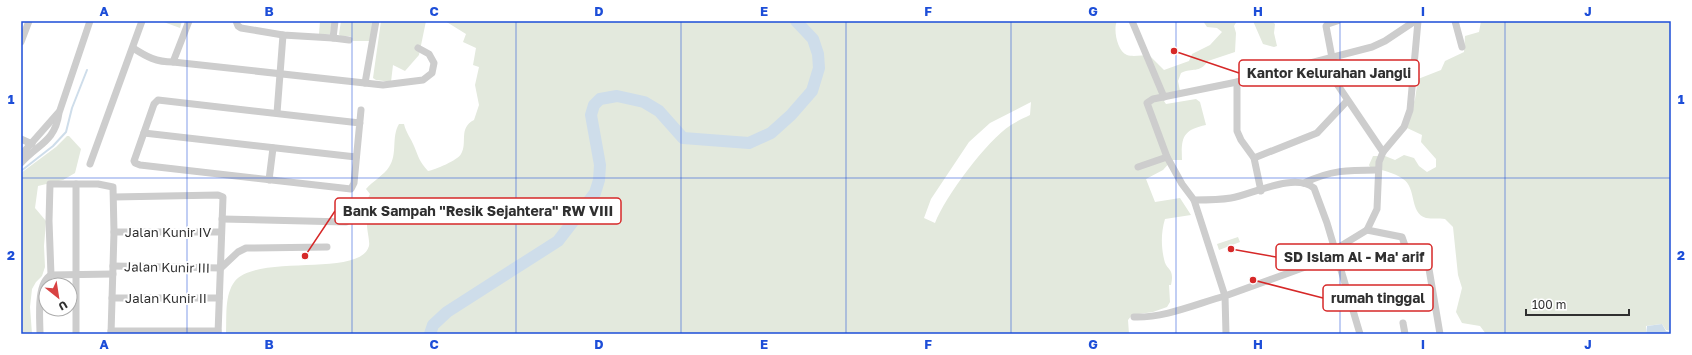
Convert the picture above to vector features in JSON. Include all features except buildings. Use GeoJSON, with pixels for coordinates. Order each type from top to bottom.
{"type":"FeatureCollection","features":[{"type":"Feature","properties":{"kind":"street"},"geometry":{"type":"LineString","coordinates":[[21,42],[28,21]]}},
{"type":"Feature","properties":{"kind":"street"},"geometry":{"type":"LineString","coordinates":[[22,158],[52,133],[57,126],[59,113],[90,21]]}},
{"type":"Feature","properties":{"kind":"street"},"geometry":{"type":"LineString","coordinates":[[90,164],[142,21]]}},
{"type":"Feature","properties":{"kind":"street"},"geometry":{"type":"LineString","coordinates":[[173,62],[188,21]]}},
{"type":"Feature","properties":{"kind":"street"},"geometry":{"type":"LineString","coordinates":[[236,21],[238,26],[241,28],[283,35],[349,40]]}},
{"type":"Feature","properties":{"kind":"street"},"geometry":{"type":"LineString","coordinates":[[333,38],[336,21]]}},
{"type":"Feature","properties":{"kind":"street"},"geometry":{"type":"LineString","coordinates":[[365,83],[376,21]]}},
{"type":"Feature","properties":{"kind":"street"},"geometry":{"type":"LineString","coordinates":[[1132,21],[1164,97]]}},
{"type":"Feature","properties":{"kind":"street"},"geometry":{"type":"LineString","coordinates":[[1337,21],[1326,26],[1336,80],[1347,101],[1382,152]]}},
{"type":"Feature","properties":{"kind":"street"},"geometry":{"type":"LineString","coordinates":[[1226,334],[1225,296],[1194,200],[1182,184],[1167,157],[1146,105],[1149,101],[1164,97],[1237,82],[1372,47],[1385,41],[1417,21]]}},
{"type":"Feature","properties":{"kind":"street"},"geometry":{"type":"LineString","coordinates":[[1134,317],[1150,317],[1166,314],[1225,296],[1308,266],[1335,251],[1367,230],[1377,209],[1377,170],[1382,152],[1404,127],[1410,110],[1417,21]]}},
{"type":"Feature","properties":{"kind":"street"},"geometry":{"type":"LineString","coordinates":[[1455,21],[1462,47]]}},
{"type":"Feature","properties":{"kind":"street"},"geometry":{"type":"LineString","coordinates":[[277,113],[283,35]]}},
{"type":"Feature","properties":{"kind":"street"},"geometry":{"type":"LineString","coordinates":[[133,48],[154,61],[383,85],[423,80],[432,73],[434,63],[429,54],[418,48]]}},
{"type":"Feature","properties":{"kind":"street"},"geometry":{"type":"LineString","coordinates":[[1237,82],[1237,131],[1241,140],[1254,158],[1260,191]]}},
{"type":"Feature","properties":{"kind":"street"},"geometry":{"type":"LineString","coordinates":[[360,123],[158,100],[154,104],[134,161],[137,165],[351,189],[354,184],[356,157],[360,123],[361,110]]}},
{"type":"Feature","properties":{"kind":"street"},"geometry":{"type":"LineString","coordinates":[[1254,158],[1317,133],[1347,101]]}},
{"type":"Feature","properties":{"kind":"street"},"geometry":{"type":"LineString","coordinates":[[22,158],[59,113]]}},
{"type":"Feature","properties":{"kind":"street"},"geometry":{"type":"LineString","coordinates":[[144,132],[356,157]]}},
{"type":"Feature","properties":{"kind":"street"},"geometry":{"type":"LineString","coordinates":[[21,139],[32,144]]}},
{"type":"Feature","properties":{"kind":"street"},"geometry":{"type":"LineString","coordinates":[[269,180],[273,148]]}},
{"type":"Feature","properties":{"kind":"street"},"geometry":{"type":"LineString","coordinates":[[1138,167],[1167,157]]}},
{"type":"Feature","properties":{"kind":"street"},"geometry":{"type":"LineString","coordinates":[[1194,200],[1232,198],[1287,183],[1304,183],[1332,172],[1345,170],[1377,170]]}},
{"type":"Feature","properties":{"kind":"street"},"geometry":{"type":"LineString","coordinates":[[1304,183],[1314,188],[1318,195],[1360,334]]}},
{"type":"Feature","properties":{"kind":"street"},"geometry":{"type":"LineString","coordinates":[[40,334],[40,301],[43,284],[51,274],[49,186],[52,184],[98,184],[113,187],[114,232],[111,332],[218,333],[223,199],[220,195],[114,196]]}},
{"type":"Feature","properties":{"kind":"street"},"geometry":{"type":"LineString","coordinates":[[76,184],[76,334]]}},
{"type":"Feature","properties":{"kind":"street"},"geometry":{"type":"LineString","coordinates":[[222,219],[346,222]]}},
{"type":"Feature","properties":{"kind":"street"},"geometry":{"type":"LineString","coordinates":[[1367,230],[1402,237],[1411,263],[1428,263],[1440,334]]}},
{"type":"Feature","properties":{"kind":"street","name":"Jalan Kunir IV"},"geometry":{"type":"LineString","coordinates":[[114,232],[221,232]]}},
{"type":"Feature","properties":{"kind":"street"},"geometry":{"type":"LineString","coordinates":[[221,268],[238,252],[246,248],[327,247]]}},
{"type":"Feature","properties":{"kind":"street","name":"Jalan Kunir III"},"geometry":{"type":"LineString","coordinates":[[113,266],[221,268]]}},
{"type":"Feature","properties":{"kind":"street"},"geometry":{"type":"LineString","coordinates":[[51,274],[113,274]]}},
{"type":"Feature","properties":{"kind":"street","name":"Jalan Kunir II"},"geometry":{"type":"LineString","coordinates":[[112,298],[219,298]]}},
{"type":"Feature","properties":{"kind":"street"},"geometry":{"type":"LineString","coordinates":[[1403,323],[1405,334]]}},
{"type":"Feature","properties":{"kind":"shaded area"},"geometry":{"type":"Polygon","coordinates":[[[161,21],[182,21],[180,28],[161,21]]]}},
{"type":"Feature","properties":{"kind":"shaded area"},"geometry":{"type":"Polygon","coordinates":[[[320,21],[332,21],[330,34],[319,34],[320,21]]]}},
{"type":"Feature","properties":{"kind":"shaded area"},"geometry":{"type":"Polygon","coordinates":[[[341,21],[373,21],[370,41],[353,41],[350,36],[340,36],[341,21]]]}},
{"type":"Feature","properties":{"kind":"shaded area"},"geometry":{"type":"Polygon","coordinates":[[[381,21],[426,21],[419,55],[405,71],[393,65],[391,82],[376,80],[373,78],[381,21]]]}},
{"type":"Feature","properties":{"kind":"shaded area"},"geometry":{"type":"Polygon","coordinates":[[[445,21],[1117,21],[1115,29],[1118,45],[1124,53],[1132,56],[1149,55],[1164,70],[1189,61],[1192,54],[1210,45],[1222,32],[1217,28],[1207,27],[1203,21],[1237,21],[1234,26],[1236,33],[1235,52],[1208,61],[1202,68],[1181,73],[1178,81],[1180,91],[1159,94],[1166,104],[1196,99],[1200,102],[1206,125],[1192,129],[1185,136],[1182,146],[1182,160],[1172,160],[1163,170],[1146,179],[1155,202],[1180,198],[1191,215],[1165,219],[1162,244],[1165,263],[1172,275],[1171,285],[1169,285],[1170,302],[1167,307],[1153,312],[1132,315],[1128,320],[1129,334],[226,334],[227,306],[231,287],[235,281],[247,273],[265,268],[329,264],[348,261],[362,256],[369,246],[367,225],[370,207],[365,204],[370,194],[366,189],[384,173],[392,162],[395,134],[399,124],[404,124],[423,165],[428,171],[436,169],[456,159],[461,154],[464,145],[466,127],[474,120],[479,105],[475,85],[479,67],[473,65],[476,48],[463,42],[466,34],[445,21]],[[1031,102],[990,123],[969,142],[931,199],[924,218],[935,223],[957,185],[990,143],[1001,132],[1030,115],[1031,102]]]}},
{"type":"Feature","properties":{"kind":"shaded area"},"geometry":{"type":"Polygon","coordinates":[[[1253,21],[1272,21],[1275,24],[1274,33],[1277,46],[1274,47],[1263,44],[1253,21]]]}},
{"type":"Feature","properties":{"kind":"shaded area"},"geometry":{"type":"Polygon","coordinates":[[[1481,21],[1671,21],[1671,331],[1666,330],[1662,324],[1646,326],[1646,334],[1486,334],[1480,326],[1462,323],[1456,312],[1462,288],[1458,275],[1453,227],[1445,219],[1426,218],[1421,215],[1417,211],[1410,188],[1403,179],[1370,167],[1369,165],[1373,156],[1385,156],[1395,160],[1404,155],[1414,158],[1419,166],[1427,172],[1436,167],[1436,159],[1421,142],[1422,135],[1405,127],[1415,99],[1418,79],[1441,70],[1445,61],[1464,52],[1465,36],[1479,32],[1481,21]]]}},
{"type":"Feature","properties":{"kind":"shaded area"},"geometry":{"type":"Polygon","coordinates":[[[67,136],[69,136],[81,149],[75,173],[63,180],[38,186],[35,208],[46,221],[44,246],[45,267],[42,276],[38,277],[38,280],[32,289],[30,307],[32,334],[21,334],[21,173],[56,147],[67,136]]]}},
{"type":"Feature","properties":{"kind":"shaded area"},"geometry":{"type":"Polygon","coordinates":[[[1238,237],[1240,242],[1219,250],[1217,244],[1238,237]]]}},
{"type":"Feature","properties":{"kind":"water"},"geometry":{"type":"Polygon","coordinates":[[[1662,324],[1666,331],[1671,332],[1671,334],[1646,334],[1647,326],[1662,324]]]}},
{"type":"Feature","properties":{"kind":"waterway"},"geometry":{"type":"LineString","coordinates":[[430,334],[433,325],[447,312],[558,241],[595,193],[599,180],[600,165],[591,115],[594,105],[600,99],[617,96],[644,102],[659,111],[683,138],[749,143],[771,133],[791,115],[812,91],[819,68],[818,54],[813,39],[796,21]]}},
{"type":"Feature","properties":{"kind":"waterway"},"geometry":{"type":"LineString","coordinates":[[21,171],[53,146],[66,132],[72,108],[87,70]]}},
{"type":"Feature","properties":{"kind":"place","name":"Kantor Kelurahan Jangli"},"geometry":{"type":"Point","coordinates":[1174,51]}},
{"type":"Feature","properties":{"kind":"place","name":"SD Islam Al - Ma' arif"},"geometry":{"type":"Point","coordinates":[1231,249]}},
{"type":"Feature","properties":{"kind":"place","name":"Bank Sampah \"Resik Sejahtera\" RW VIII"},"geometry":{"type":"Point","coordinates":[305,256]}},
{"type":"Feature","properties":{"kind":"place","name":"rumah tinggal"},"geometry":{"type":"Point","coordinates":[1253,280]}}]}
